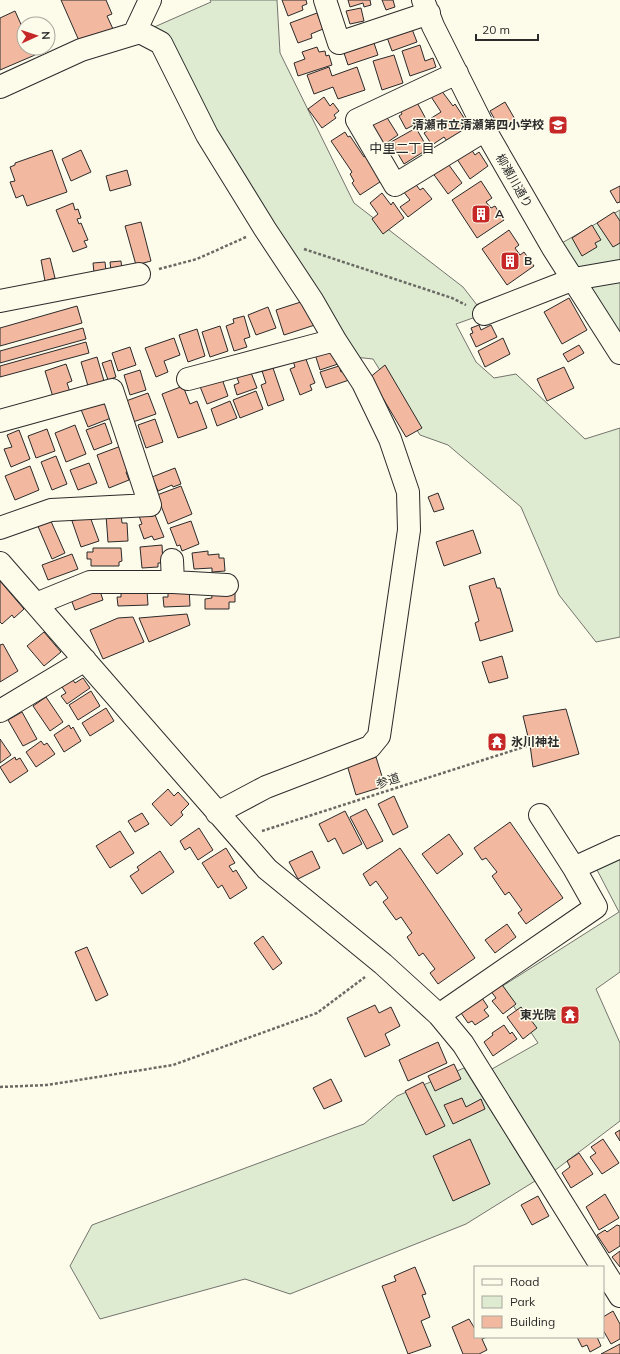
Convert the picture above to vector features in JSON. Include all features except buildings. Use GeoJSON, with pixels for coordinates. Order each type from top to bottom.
{"type":"FeatureCollection","features":[{"type":"Feature","properties":{"kind":"street"},"geometry":{"type":"LineString","coordinates":[[134,34],[150,0]]}},
{"type":"Feature","properties":{"kind":"street"},"geometry":{"type":"LineString","coordinates":[[326,0],[339,43],[426,6]]}},
{"type":"Feature","properties":{"kind":"street","name":"柳瀬川通り"},"geometry":{"type":"LineString","coordinates":[[426,6],[433,26],[485,130],[553,248],[620,353]]}},
{"type":"Feature","properties":{"kind":"street"},"geometry":{"type":"LineString","coordinates":[[0,87],[81,50],[140,32],[161,43],[207,135],[363,383],[390,439],[408,492],[409,530],[379,736],[370,747],[266,787],[217,813]]}},
{"type":"Feature","properties":{"kind":"street"},"geometry":{"type":"LineString","coordinates":[[456,74],[357,120],[395,185],[485,130]]}},
{"type":"Feature","properties":{"kind":"street"},"geometry":{"type":"LineString","coordinates":[[484,314],[574,279],[620,271]]}},
{"type":"Feature","properties":{"kind":"street"},"geometry":{"type":"LineString","coordinates":[[0,301],[139,274]]}},
{"type":"Feature","properties":{"kind":"street"},"geometry":{"type":"LineString","coordinates":[[188,378],[335,340]]}},
{"type":"Feature","properties":{"kind":"street"},"geometry":{"type":"LineString","coordinates":[[0,421],[112,390],[150,505],[50,510],[0,528]]}},
{"type":"Feature","properties":{"kind":"street"},"geometry":{"type":"LineString","coordinates":[[172,560],[172,582]]}},
{"type":"Feature","properties":{"kind":"street"},"geometry":{"type":"LineString","coordinates":[[0,563],[267,869],[383,964],[439,1014],[463,1044],[601,1266]]}},
{"type":"Feature","properties":{"kind":"street"},"geometry":{"type":"LineString","coordinates":[[36,604],[90,582],[172,582],[227,585]]}},
{"type":"Feature","properties":{"kind":"street"},"geometry":{"type":"LineString","coordinates":[[0,710],[85,660]]}},
{"type":"Feature","properties":{"kind":"street"},"geometry":{"type":"LineString","coordinates":[[439,1014],[596,907],[574,868],[540,815]]}},
{"type":"Feature","properties":{"kind":"street"},"geometry":{"type":"LineString","coordinates":[[574,868],[620,847]]}},
{"type":"Feature","properties":{"kind":"street"},"geometry":{"type":"LineString","coordinates":[[604,1271],[619,1291]]}},
{"type":"Feature","properties":{"kind":"path"},"geometry":{"type":"LineString","coordinates":[[139,274],[197,258],[268,234],[452,298],[484,314]]}},
{"type":"Feature","properties":{"kind":"path","name":"参道"},"geometry":{"type":"LineString","coordinates":[[260,832],[530,745]]}},
{"type":"Feature","properties":{"kind":"path"},"geometry":{"type":"LineString","coordinates":[[0,1087],[47,1085],[173,1065],[317,1013],[383,964]]}},
{"type":"Feature","properties":{"kind":"green space"},"geometry":{"type":"Polygon","coordinates":[[[210,0],[277,0],[280,53],[354,203],[463,287],[484,314],[456,324],[476,362],[494,378],[516,374],[585,439],[620,428],[620,637],[596,642],[559,595],[521,507],[448,445],[420,435],[373,359],[354,357],[152,28],[211,2],[210,0]]]}},
{"type":"Feature","properties":{"kind":"green space"},"geometry":{"type":"Polygon","coordinates":[[[620,210],[620,353],[553,248],[620,210]]]}},
{"type":"Feature","properties":{"kind":"green space","name":"東光院"},"geometry":{"type":"Polygon","coordinates":[[[620,854],[620,972],[596,989],[620,1043],[620,1121],[554,1171],[492,1069],[538,1043],[501,987],[619,912],[595,866],[620,854]]]}},
{"type":"Feature","properties":{"kind":"green space"},"geometry":{"type":"Polygon","coordinates":[[[464,1068],[535,1181],[466,1224],[290,1294],[245,1279],[100,1319],[70,1266],[92,1225],[364,1124],[397,1096],[464,1068]]]}},
{"type":"Feature","properties":{"kind":"place","name":"清瀬市立清瀬第四小学校"},"geometry":{"type":"Point","coordinates":[558,125]}},
{"type":"Feature","properties":{"kind":"place","name":"A"},"geometry":{"type":"Point","coordinates":[481,214]}},
{"type":"Feature","properties":{"kind":"place","name":"B"},"geometry":{"type":"Point","coordinates":[510,261]}},
{"type":"Feature","properties":{"kind":"place","name":"氷川神社"},"geometry":{"type":"Point","coordinates":[497,742]}},
{"type":"Feature","properties":{"kind":"place","name":"東光院"},"geometry":{"type":"Point","coordinates":[570,1015]}},
{"type":"Feature","properties":{"kind":"district","name":"中里二丁目"},"geometry":{"type":"Point","coordinates":[402,148]}}]}
